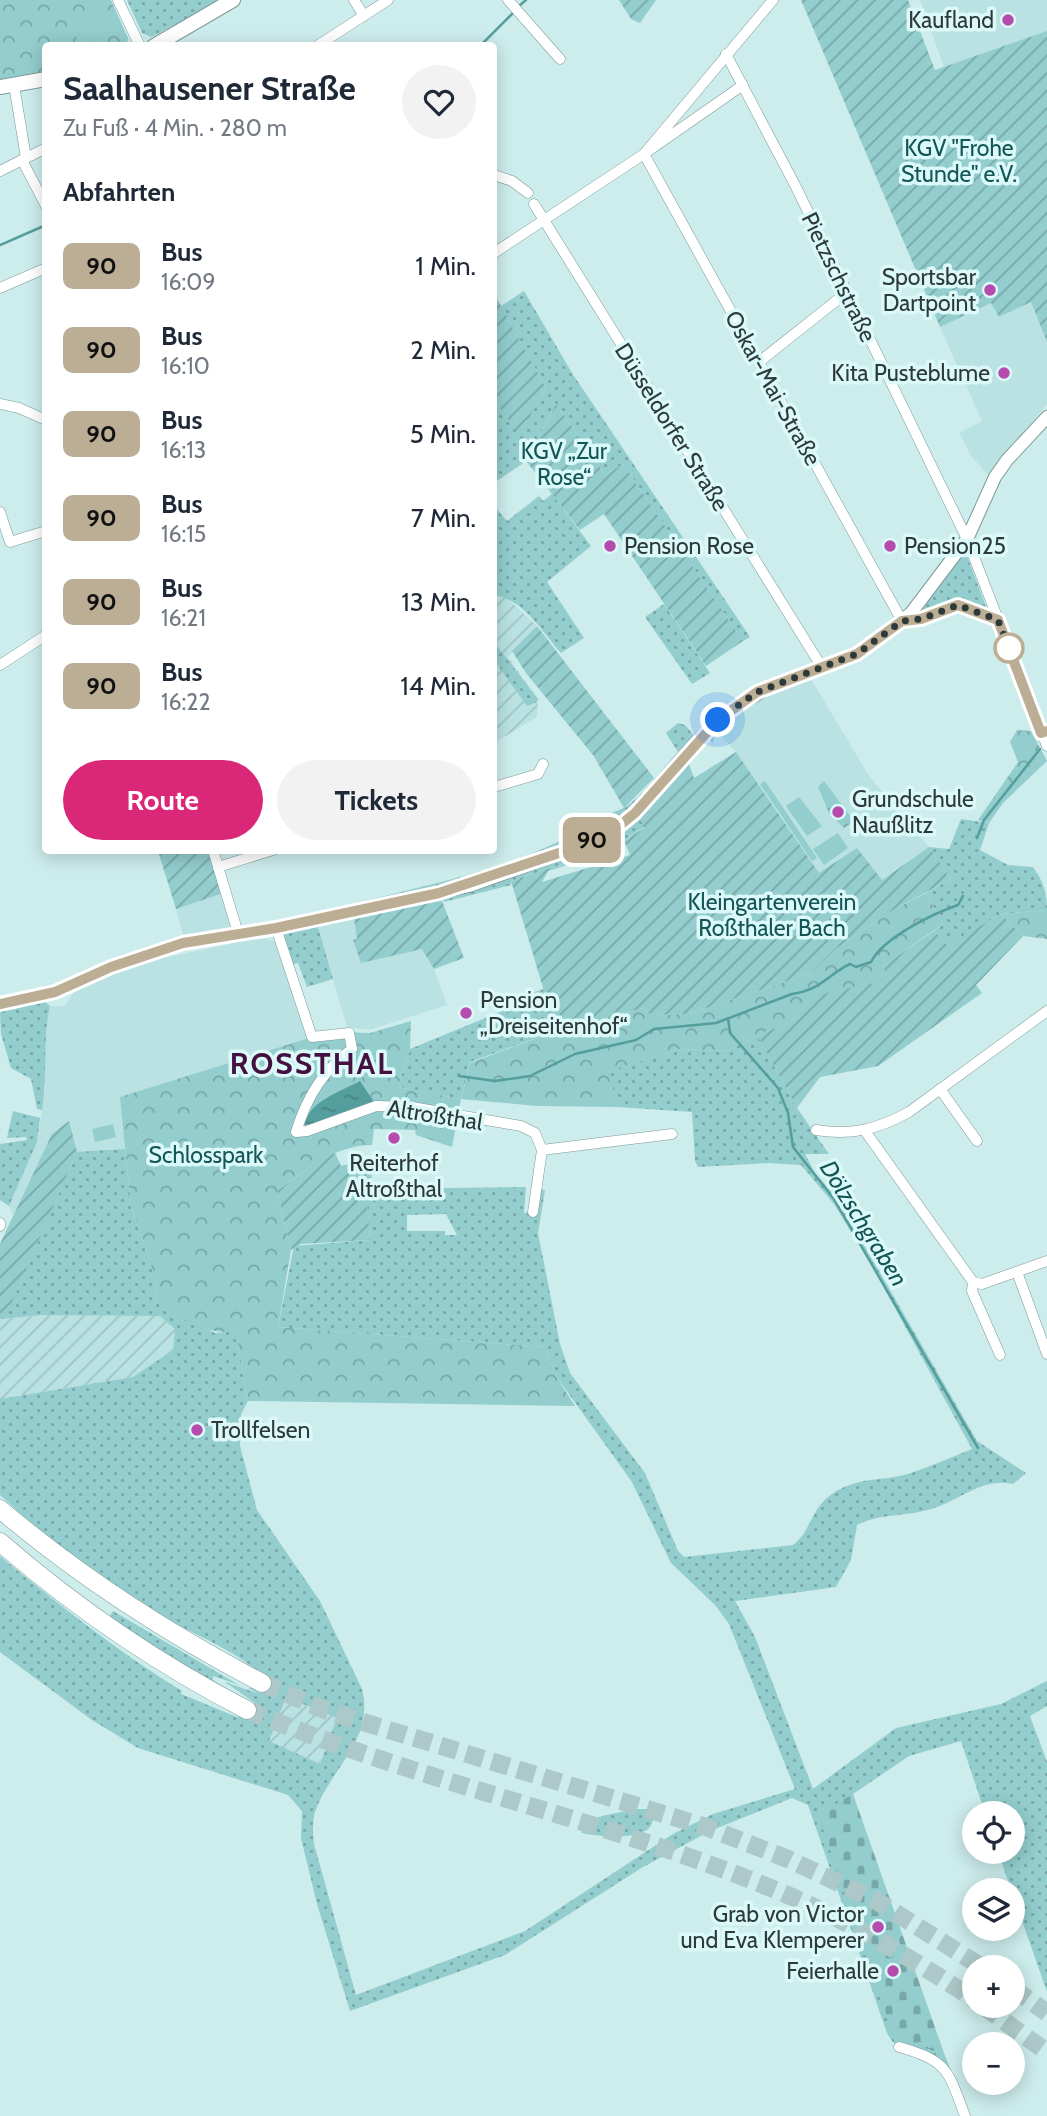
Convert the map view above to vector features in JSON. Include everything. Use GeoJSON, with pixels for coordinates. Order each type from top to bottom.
{"type":"FeatureCollection","features":[{"type":"Feature","properties":{"kind":"highway"},"geometry":{"type":"LineString","coordinates":[[0,1509],[112,1596],[172,1634],[262,1683]]}},
{"type":"Feature","properties":{"kind":"highway"},"geometry":{"type":"LineString","coordinates":[[0,1542],[113,1631],[200,1686],[247,1710]]}},
{"type":"Feature","properties":{"kind":"main road"},"geometry":{"type":"LineString","coordinates":[[161,42],[233,0]]}},
{"type":"Feature","properties":{"kind":"main road"},"geometry":{"type":"LineString","coordinates":[[7,86],[42,80]]}},
{"type":"Feature","properties":{"kind":"street"},"geometry":{"type":"LineString","coordinates":[[118,0],[138,42]]}},
{"type":"Feature","properties":{"kind":"street"},"geometry":{"type":"LineString","coordinates":[[354,0],[364,16]]}},
{"type":"Feature","properties":{"kind":"street"},"geometry":{"type":"LineString","coordinates":[[323,42],[388,0]]}},
{"type":"Feature","properties":{"kind":"street"},"geometry":{"type":"LineString","coordinates":[[508,0],[560,59]]}},
{"type":"Feature","properties":{"kind":"street"},"geometry":{"type":"LineString","coordinates":[[644,154],[773,0]]}},
{"type":"Feature","properties":{"kind":"street","name":"Pietzschstraße"},"geometry":{"type":"LineString","coordinates":[[726,54],[967,538],[1044,732],[1047,746]]}},
{"type":"Feature","properties":{"kind":"street"},"geometry":{"type":"LineString","coordinates":[[497,251],[743,85]]}},
{"type":"Feature","properties":{"kind":"street"},"geometry":{"type":"LineString","coordinates":[[7,86],[24,159],[42,197]]}},
{"type":"Feature","properties":{"kind":"street"},"geometry":{"type":"LineString","coordinates":[[0,171],[42,150]]}},
{"type":"Feature","properties":{"kind":"street","name":"Oskar-Mai-Straße"},"geometry":{"type":"LineString","coordinates":[[644,154],[902,621]]}},
{"type":"Feature","properties":{"kind":"street"},"geometry":{"type":"LineString","coordinates":[[497,176],[512,181],[528,193]]}},
{"type":"Feature","properties":{"kind":"street","name":"Düsseldorfer Straße"},"geometry":{"type":"LineString","coordinates":[[534,204],[823,669]]}},
{"type":"Feature","properties":{"kind":"street"},"geometry":{"type":"LineString","coordinates":[[0,288],[42,270]]}},
{"type":"Feature","properties":{"kind":"street"},"geometry":{"type":"LineString","coordinates":[[758,362],[846,293]]}},
{"type":"Feature","properties":{"kind":"street"},"geometry":{"type":"LineString","coordinates":[[0,404],[19,408],[42,418]]}},
{"type":"Feature","properties":{"kind":"street"},"geometry":{"type":"LineString","coordinates":[[0,1004],[55,992],[111,967],[183,943],[276,928],[469,886],[555,856],[613,831],[635,813],[698,740],[733,708],[770,687],[857,654],[902,621],[928,592],[967,538],[995,477],[1047,416]]}},
{"type":"Feature","properties":{"kind":"street"},"geometry":{"type":"LineString","coordinates":[[0,512],[10,542],[42,532]]}},
{"type":"Feature","properties":{"kind":"street"},"geometry":{"type":"LineString","coordinates":[[902,621],[921,619],[958,605],[998,620]]}},
{"type":"Feature","properties":{"kind":"street"},"geometry":{"type":"LineString","coordinates":[[0,664],[42,638]]}},
{"type":"Feature","properties":{"kind":"street"},"geometry":{"type":"LineString","coordinates":[[497,786],[538,774],[543,764]]}},
{"type":"Feature","properties":{"kind":"street"},"geometry":{"type":"LineString","coordinates":[[214,854],[238,933]]}},
{"type":"Feature","properties":{"kind":"street"},"geometry":{"type":"LineString","coordinates":[[218,867],[260,854]]}},
{"type":"Feature","properties":{"kind":"street","name":"Altroßthal"},"geometry":{"type":"LineString","coordinates":[[276,928],[312,1037],[349,1033],[352,1049],[334,1062],[312,1094],[296,1132],[307,1131],[376,1106],[412,1107],[521,1126],[536,1133],[542,1150]]}},
{"type":"Feature","properties":{"kind":"street"},"geometry":{"type":"LineString","coordinates":[[816,1130],[836,1133],[865,1131],[909,1112],[1047,1011]]}},
{"type":"Feature","properties":{"kind":"street"},"geometry":{"type":"LineString","coordinates":[[940,1089],[977,1141]]}},
{"type":"Feature","properties":{"kind":"street"},"geometry":{"type":"LineString","coordinates":[[865,1131],[972,1282],[972,1291],[1000,1355]]}},
{"type":"Feature","properties":{"kind":"street"},"geometry":{"type":"LineString","coordinates":[[533,1212],[542,1150],[672,1134]]}},
{"type":"Feature","properties":{"kind":"street"},"geometry":{"type":"LineString","coordinates":[[972,1282],[982,1284],[1047,1261]]}},
{"type":"Feature","properties":{"kind":"street"},"geometry":{"type":"LineString","coordinates":[[1017,1272],[1047,1354]]}},
{"type":"Feature","properties":{"kind":"street"},"geometry":{"type":"LineString","coordinates":[[899,2047],[922,2053],[943,2064],[965,2116]]}},
{"type":"Feature","properties":{"kind":"shaded area"},"geometry":{"type":"Polygon","coordinates":[[[920,0],[1047,0],[1047,31],[944,67],[920,0]]]}},
{"type":"Feature","properties":{"kind":"shaded area","name":"Kita Pusteblume"},"geometry":{"type":"Polygon","coordinates":[[[992,302],[1031,302],[1047,342],[1047,404],[988,475],[972,457],[959,433],[982,421],[940,327],[992,302]]]}},
{"type":"Feature","properties":{"kind":"shaded area"},"geometry":{"type":"Polygon","coordinates":[[[497,598],[507,598],[537,626],[508,657],[538,699],[537,717],[497,741],[497,598]]]}},
{"type":"Feature","properties":{"kind":"shaded area","name":"Grundschule Naußlitz"},"geometry":{"type":"Polygon","coordinates":[[[808,674],[869,776],[929,847],[881,880],[819,873],[736,752],[717,732],[718,720],[808,674]]]}},
{"type":"Feature","properties":{"kind":"shaded area"},"geometry":{"type":"Polygon","coordinates":[[[221,894],[232,924],[230,928],[184,938],[176,909],[221,894]]]}},
{"type":"Feature","properties":{"kind":"shaded area"},"geometry":{"type":"Polygon","coordinates":[[[354,918],[357,939],[353,940],[393,954],[423,949],[434,969],[447,1005],[369,1030],[347,1027],[318,927],[354,918]]]}},
{"type":"Feature","properties":{"kind":"shaded area"},"geometry":{"type":"Polygon","coordinates":[[[262,937],[274,941],[312,1047],[131,1206],[0,1244],[13,1215],[9,1206],[37,1142],[45,1089],[45,1026],[50,1006],[65,1006],[74,992],[99,978],[159,959],[262,937]]]}},
{"type":"Feature","properties":{"kind":"shaded area"},"geometry":{"type":"Polygon","coordinates":[[[43,1315],[160,1315],[175,1329],[173,1350],[133,1377],[0,1399],[0,1319],[43,1315]]]}},
{"type":"Feature","properties":{"kind":"shaded area"},"geometry":{"type":"Polygon","coordinates":[[[286,1697],[337,1718],[320,1764],[268,1741],[286,1697]]]}},
{"type":"Feature","properties":{"kind":"green space"},"geometry":{"type":"Polygon","coordinates":[[[0,0],[111,0],[127,42],[42,42],[42,74],[0,81],[0,0]]]}},
{"type":"Feature","properties":{"kind":"green space"},"geometry":{"type":"Polygon","coordinates":[[[127,0],[224,0],[151,37],[142,33],[127,0]]]}},
{"type":"Feature","properties":{"kind":"green space"},"geometry":{"type":"Polygon","coordinates":[[[619,0],[656,0],[640,23],[631,19],[619,0]]]}},
{"type":"Feature","properties":{"kind":"green space","name":"KGV \"Frohe Stunde\" e.V."},"geometry":{"type":"Polygon","coordinates":[[[801,0],[908,0],[935,70],[1047,31],[1047,342],[1031,302],[999,317],[991,303],[940,327],[801,0]]]}},
{"type":"Feature","properties":{"kind":"green space"},"geometry":{"type":"Polygon","coordinates":[[[105,4],[116,28],[86,42],[79,42],[69,20],[105,4]]]}},
{"type":"Feature","properties":{"kind":"green space"},"geometry":{"type":"Polygon","coordinates":[[[524,291],[572,373],[750,637],[743,641],[623,464],[605,475],[556,404],[526,461],[497,481],[497,403],[519,434],[546,388],[501,306],[524,291]]]}},
{"type":"Feature","properties":{"kind":"green space"},"geometry":{"type":"Polygon","coordinates":[[[497,298],[546,388],[519,435],[497,403],[497,298]]]}},
{"type":"Feature","properties":{"kind":"green space","name":"KGV „Zur Rose“"},"geometry":{"type":"Polygon","coordinates":[[[556,404],[605,475],[623,464],[743,641],[706,666],[604,514],[580,530],[526,461],[556,404]]]}},
{"type":"Feature","properties":{"kind":"green space"},"geometry":{"type":"Polygon","coordinates":[[[552,494],[591,546],[547,582],[584,638],[561,653],[523,609],[497,597],[497,509],[507,521],[539,496],[543,501],[552,494]]]}},
{"type":"Feature","properties":{"kind":"green space"},"geometry":{"type":"Polygon","coordinates":[[[961,556],[967,556],[987,609],[958,601],[924,613],[922,610],[961,556]]]}},
{"type":"Feature","properties":{"kind":"green space"},"geometry":{"type":"Polygon","coordinates":[[[664,604],[710,673],[692,684],[645,617],[664,604]]]}},
{"type":"Feature","properties":{"kind":"green space"},"geometry":{"type":"Polygon","coordinates":[[[537,626],[654,778],[624,808],[593,755],[526,673],[512,651],[537,626]]]}},
{"type":"Feature","properties":{"kind":"green space"},"geometry":{"type":"Polygon","coordinates":[[[497,646],[538,699],[527,706],[497,664],[497,646]]]}},
{"type":"Feature","properties":{"kind":"green space"},"geometry":{"type":"Polygon","coordinates":[[[718,720],[713,742],[708,740],[640,817],[644,827],[612,848],[511,881],[511,885],[444,902],[439,893],[353,912],[342,907],[474,873],[570,836],[601,817],[627,806],[647,787],[678,752],[666,733],[678,723],[685,725],[698,740],[718,720]]]}},
{"type":"Feature","properties":{"kind":"green space"},"geometry":{"type":"Polygon","coordinates":[[[1017,730],[1031,731],[1047,761],[1003,803],[989,823],[978,820],[1018,762],[1010,742],[1017,730]]]}},
{"type":"Feature","properties":{"kind":"green space","name":"Kleingartenverein Roßthaler Bach"},"geometry":{"type":"Polygon","coordinates":[[[736,752],[819,873],[857,848],[882,880],[929,847],[951,879],[893,910],[837,948],[811,973],[689,1014],[651,1015],[643,1008],[556,1031],[511,881],[612,848],[644,828],[640,818],[689,764],[694,778],[736,752]],[[625,843],[612,851],[548,871],[542,882],[630,855],[625,843]]]}},
{"type":"Feature","properties":{"kind":"green space"},"geometry":{"type":"Polygon","coordinates":[[[765,781],[817,858],[812,861],[760,784],[765,781]]]}},
{"type":"Feature","properties":{"kind":"green space"},"geometry":{"type":"Polygon","coordinates":[[[824,781],[854,821],[844,828],[829,813],[818,787],[824,781]]]}},
{"type":"Feature","properties":{"kind":"green space"},"geometry":{"type":"Polygon","coordinates":[[[799,797],[822,826],[807,836],[786,806],[799,797]]]}},
{"type":"Feature","properties":{"kind":"green space"},"geometry":{"type":"Polygon","coordinates":[[[961,819],[989,823],[980,850],[1008,865],[1033,867],[1044,887],[1047,910],[1001,914],[947,946],[934,931],[943,924],[926,893],[951,879],[929,847],[949,849],[961,819]]]}},
{"type":"Feature","properties":{"kind":"green space"},"geometry":{"type":"Polygon","coordinates":[[[838,833],[848,848],[824,865],[813,849],[838,833]]]}},
{"type":"Feature","properties":{"kind":"green space"},"geometry":{"type":"Polygon","coordinates":[[[159,854],[209,854],[221,894],[176,909],[159,854]]]}},
{"type":"Feature","properties":{"kind":"green space"},"geometry":{"type":"Polygon","coordinates":[[[439,893],[464,958],[434,969],[422,949],[361,963],[353,940],[357,939],[353,912],[439,893]]]}},
{"type":"Feature","properties":{"kind":"green space"},"geometry":{"type":"Polygon","coordinates":[[[926,893],[943,924],[883,966],[889,980],[807,1003],[791,1022],[757,1035],[728,1051],[679,1049],[609,1071],[617,1107],[537,1106],[461,1099],[470,1063],[556,1031],[643,1008],[651,1015],[689,1014],[811,973],[837,948],[893,910],[926,893]]]}},
{"type":"Feature","properties":{"kind":"green space"},"geometry":{"type":"Polygon","coordinates":[[[1047,910],[1047,939],[1023,936],[1001,914],[1047,910]]]}},
{"type":"Feature","properties":{"kind":"green space"},"geometry":{"type":"Polygon","coordinates":[[[1001,914],[1023,936],[976,985],[982,993],[878,1066],[820,1077],[797,1108],[757,1035],[791,1022],[807,1003],[822,994],[888,980],[883,966],[934,931],[947,945],[1001,914]]]}},
{"type":"Feature","properties":{"kind":"green space"},"geometry":{"type":"Polygon","coordinates":[[[316,920],[333,979],[307,987],[298,963],[289,966],[276,928],[316,920]]]}},
{"type":"Feature","properties":{"kind":"green space"},"geometry":{"type":"Polygon","coordinates":[[[543,989],[556,1031],[470,1062],[461,1099],[398,1087],[410,1049],[512,1007],[511,1001],[543,989]]]}},
{"type":"Feature","properties":{"kind":"green space"},"geometry":{"type":"Polygon","coordinates":[[[45,1002],[50,1006],[42,1110],[37,1109],[31,1079],[11,1068],[1,1034],[0,1010],[45,1002]]]}},
{"type":"Feature","properties":{"kind":"green space","name":"Schlosspark"},"geometry":{"type":"Polygon","coordinates":[[[411,1021],[410,1049],[398,1087],[461,1099],[452,1147],[416,1135],[415,1130],[374,1129],[372,1145],[345,1149],[333,1154],[277,1191],[291,1250],[278,1327],[545,1347],[556,1376],[575,1406],[248,1401],[236,1332],[203,1328],[155,1302],[157,1283],[131,1206],[120,1097],[312,1037],[340,1032],[370,1033],[411,1021]]]}},
{"type":"Feature","properties":{"kind":"green space"},"geometry":{"type":"Polygon","coordinates":[[[757,1035],[797,1108],[829,1154],[805,1154],[815,1173],[837,1198],[977,1441],[1026,1473],[1013,1484],[991,1484],[931,1509],[857,1525],[851,1560],[836,1587],[735,1601],[755,1637],[813,1789],[896,1728],[1001,1704],[1047,1681],[1047,1706],[1030,1716],[1047,1762],[1047,1992],[1025,1929],[1025,1878],[1007,1878],[1002,1864],[1025,1864],[1025,1801],[981,1801],[961,1741],[909,1756],[853,1794],[912,2043],[923,2040],[930,2050],[944,2053],[969,2116],[942,2069],[930,2059],[898,2047],[887,2033],[808,1805],[792,1798],[710,1831],[643,1867],[505,1955],[350,2011],[317,1904],[301,1838],[302,1811],[288,1795],[138,1748],[92,1720],[0,1652],[0,1556],[89,1627],[182,1691],[181,1694],[237,1717],[243,1716],[255,1703],[225,1682],[260,1694],[248,1688],[257,1688],[259,1672],[246,1662],[145,1607],[107,1582],[52,1540],[0,1495],[0,1399],[133,1377],[173,1350],[175,1329],[160,1316],[43,1315],[0,1319],[0,1316],[6,1315],[77,1152],[125,1149],[131,1206],[157,1283],[155,1302],[215,1333],[236,1331],[248,1401],[241,1414],[240,1446],[257,1510],[320,1601],[362,1689],[364,1707],[357,1739],[322,1796],[313,1820],[314,1844],[356,1995],[525,1931],[673,1834],[713,1814],[795,1789],[729,1624],[715,1605],[671,1563],[632,1482],[556,1376],[545,1347],[278,1327],[294,1246],[370,1240],[366,1189],[526,1187],[524,1213],[533,1212],[538,1189],[545,1190],[538,1233],[560,1344],[570,1373],[645,1473],[678,1551],[684,1557],[793,1545],[822,1503],[838,1490],[858,1482],[911,1473],[972,1449],[867,1257],[834,1204],[801,1165],[769,1163],[698,1167],[695,1161],[692,1112],[617,1107],[608,1071],[679,1049],[728,1051],[757,1035]],[[446,1214],[407,1215],[407,1231],[445,1231],[445,1235],[457,1235],[446,1214]],[[286,1697],[269,1741],[320,1764],[337,1718],[286,1697]]]}},
{"type":"Feature","properties":{"kind":"green space"},"geometry":{"type":"Polygon","coordinates":[[[13,1111],[40,1118],[37,1142],[9,1206],[0,1200],[0,1144],[27,1140],[26,1137],[7,1138],[13,1111]]]}},
{"type":"Feature","properties":{"kind":"green space"},"geometry":{"type":"Polygon","coordinates":[[[69,1121],[77,1152],[6,1316],[0,1316],[0,1244],[52,1134],[69,1121]]]}},
{"type":"Feature","properties":{"kind":"green space"},"geometry":{"type":"Polygon","coordinates":[[[113,1124],[116,1137],[95,1142],[92,1129],[113,1124]]]}},
{"type":"Feature","properties":{"kind":"green space"},"geometry":{"type":"Polygon","coordinates":[[[335,1153],[341,1166],[371,1158],[372,1188],[366,1190],[370,1240],[301,1244],[291,1250],[277,1191],[315,1163],[335,1153]]]}},
{"type":"Feature","properties":{"kind":"green space"},"geometry":{"type":"Polygon","coordinates":[[[113,1611],[239,1685],[213,1676],[213,1680],[230,1692],[203,1679],[108,1619],[113,1611]]]}},
{"type":"Feature","properties":{"kind":"green space"},"geometry":{"type":"Polygon","coordinates":[[[853,1794],[944,2053],[930,2050],[923,2040],[909,2048],[894,2037],[818,1814],[853,1794]]]}},
{"type":"Feature","properties":{"kind":"green space"},"geometry":{"type":"Polygon","coordinates":[[[635,1809],[650,1809],[653,1820],[649,1828],[640,1833],[629,1836],[602,1836],[582,1833],[581,1826],[602,1816],[635,1809]]]}},
{"type":"Feature","properties":{"kind":"water"},"geometry":{"type":"Polygon","coordinates":[[[360,1081],[374,1102],[337,1118],[305,1125],[307,1117],[319,1104],[360,1081]]]}},
{"type":"Feature","properties":{"kind":"waterway"},"geometry":{"type":"LineString","coordinates":[[519,6],[526,0]]}},
{"type":"Feature","properties":{"kind":"waterway"},"geometry":{"type":"LineString","coordinates":[[484,42],[515,11]]}},
{"type":"Feature","properties":{"kind":"waterway"},"geometry":{"type":"LineString","coordinates":[[0,245],[42,227]]}},
{"type":"Feature","properties":{"kind":"waterway"},"geometry":{"type":"LineString","coordinates":[[977,838],[984,820],[1040,749]]}},
{"type":"Feature","properties":{"kind":"waterway","name":"Dölzschgraben"},"geometry":{"type":"LineString","coordinates":[[459,1076],[495,1081],[530,1076],[575,1054],[636,1040],[654,1029],[716,1023],[817,986],[850,964],[856,967],[871,962],[877,953],[897,936],[935,914],[958,905],[963,896]]}},
{"type":"Feature","properties":{"kind":"waterway","name":"Dölzschgraben"},"geometry":{"type":"LineString","coordinates":[[728,1018],[730,1033],[778,1088],[788,1113],[793,1147],[834,1199],[978,1448]]}},
{"type":"Feature","properties":{"kind":"tunnel"},"geometry":{"type":"LineString","coordinates":[[262,1683],[327,1711],[706,1827],[788,1859],[875,1900],[963,1955]]}},
{"type":"Feature","properties":{"kind":"tunnel"},"geometry":{"type":"LineString","coordinates":[[247,1710],[382,1760],[656,1846],[790,1896],[884,1944],[962,1992]]}},
{"type":"Feature","properties":{"kind":"tunnel"},"geometry":{"type":"LineString","coordinates":[[1025,1997],[1047,2013]]}},
{"type":"Feature","properties":{"kind":"tunnel"},"geometry":{"type":"LineString","coordinates":[[1000,2018],[1047,2052]]}},
{"type":"Feature","properties":{"kind":"bus line","name":"90"},"geometry":{"type":"LineString","coordinates":[[0,1004],[55,992],[111,967],[183,943],[276,928],[469,886],[580,846],[613,831],[635,813],[718,720],[757,692],[857,654],[902,621],[921,619],[949,607],[965,606],[998,620],[1041,733],[1047,731]]}},
{"type":"Feature","properties":{"kind":"place","name":"Kaufland"},"geometry":{"type":"Point","coordinates":[1008,20]}},
{"type":"Feature","properties":{"kind":"place","name":"Sportsbar Dartpoint"},"geometry":{"type":"Point","coordinates":[990,290]}},
{"type":"Feature","properties":{"kind":"place","name":"Kita Pusteblume"},"geometry":{"type":"Point","coordinates":[1004,373]}},
{"type":"Feature","properties":{"kind":"place","name":"Pension Rose"},"geometry":{"type":"Point","coordinates":[610,546]}},
{"type":"Feature","properties":{"kind":"place","name":"Pension25"},"geometry":{"type":"Point","coordinates":[890,546]}},
{"type":"Feature","properties":{"kind":"place","name":"Grundschule Naußlitz"},"geometry":{"type":"Point","coordinates":[838,812]}},
{"type":"Feature","properties":{"kind":"place","name":"Pension „Dreiseitenhof“"},"geometry":{"type":"Point","coordinates":[466,1013]}},
{"type":"Feature","properties":{"kind":"place","name":"Reiterhof Altroßthal"},"geometry":{"type":"Point","coordinates":[394,1138]}},
{"type":"Feature","properties":{"kind":"place","name":"Trollfelsen"},"geometry":{"type":"Point","coordinates":[197,1430]}},
{"type":"Feature","properties":{"kind":"place","name":"Grab von Victor und Eva Klemperer"},"geometry":{"type":"Point","coordinates":[878,1927]}},
{"type":"Feature","properties":{"kind":"place","name":"Feierhalle"},"geometry":{"type":"Point","coordinates":[893,1971]}},
{"type":"Feature","properties":{"kind":"district","name":"ROSSTHAL"},"geometry":{"type":"Point","coordinates":[312,1063]}},
{"type":"Feature","properties":{"kind":"route"},"geometry":{"type":"LineString","coordinates":[[718,720],[757,692],[857,654],[902,621],[921,619],[949,607],[965,606],[998,620],[1009,648]]}}]}
